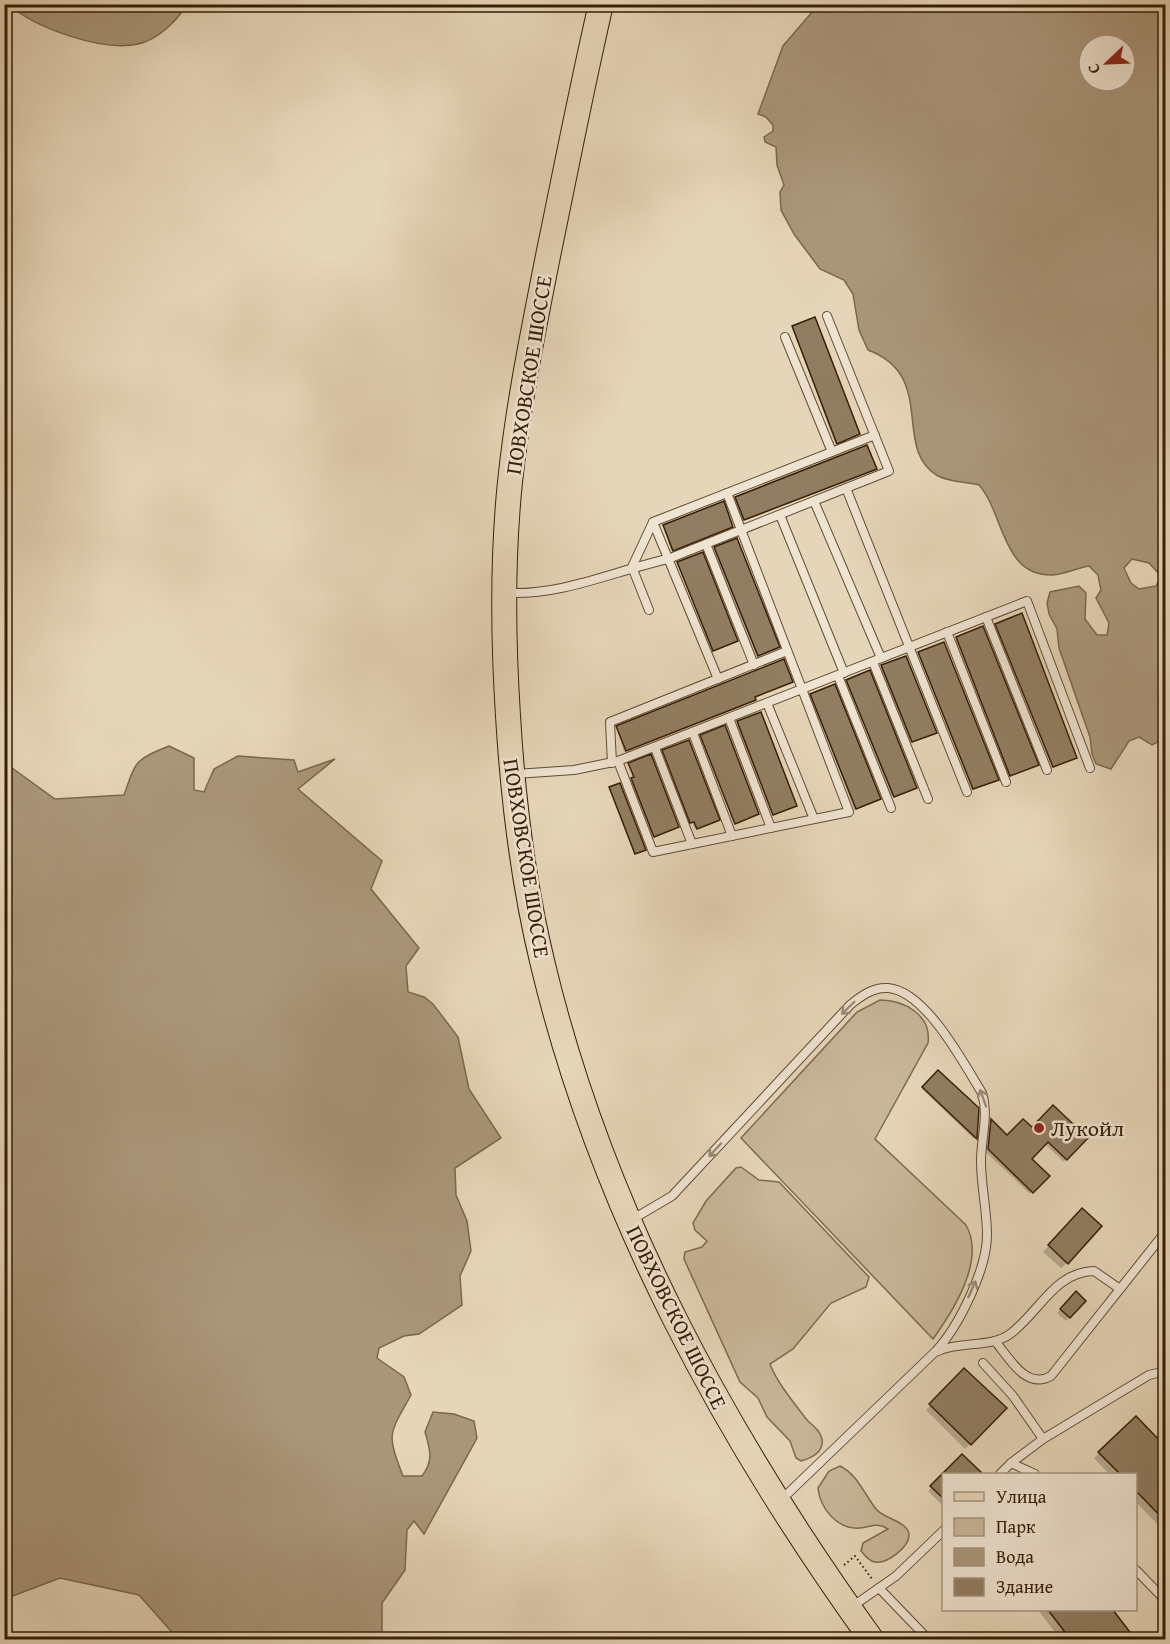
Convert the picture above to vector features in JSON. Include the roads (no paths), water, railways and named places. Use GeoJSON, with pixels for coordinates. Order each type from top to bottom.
{"type":"FeatureCollection","features":[{"type":"Feature","properties":{"kind":"main road","name":"ПОВХОВСКОЕ ШОССЕ"},"geometry":{"type":"LineString","coordinates":[[601,4],[541,290],[516,430],[508,505],[504,593],[512,774],[526,884],[548,984],[580,1094],[629,1222],[711,1388],[779,1501],[872,1640]]}},
{"type":"Feature","properties":{"kind":"lane"},"geometry":{"type":"LineString","coordinates":[[504,593],[538,594],[561,590],[633,567],[669,559],[890,471],[827,316]]}},
{"type":"Feature","properties":{"kind":"lane"},"geometry":{"type":"LineString","coordinates":[[785,336],[832,452]]}},
{"type":"Feature","properties":{"kind":"lane"},"geometry":{"type":"LineString","coordinates":[[649,610],[633,567],[653,522],[875,435]]}},
{"type":"Feature","properties":{"kind":"lane"},"geometry":{"type":"LineString","coordinates":[[846,488],[966,792]]}},
{"type":"Feature","properties":{"kind":"lane"},"geometry":{"type":"LineString","coordinates":[[727,493],[849,812],[653,852],[615,762],[610,722],[787,651]]}},
{"type":"Feature","properties":{"kind":"lane"},"geometry":{"type":"LineString","coordinates":[[814,501],[877,660],[928,799]]}},
{"type":"Feature","properties":{"kind":"lane"},"geometry":{"type":"LineString","coordinates":[[780,515],[891,808]]}},
{"type":"Feature","properties":{"kind":"lane"},"geometry":{"type":"LineString","coordinates":[[653,522],[718,679]]}},
{"type":"Feature","properties":{"kind":"lane"},"geometry":{"type":"LineString","coordinates":[[706,544],[754,665]]}},
{"type":"Feature","properties":{"kind":"lane"},"geometry":{"type":"LineString","coordinates":[[512,774],[554,772],[615,762],[1027,601],[1090,768]]}},
{"type":"Feature","properties":{"kind":"lane"},"geometry":{"type":"LineString","coordinates":[[986,617],[1047,770]]}},
{"type":"Feature","properties":{"kind":"lane"},"geometry":{"type":"LineString","coordinates":[[947,632],[1006,782]]}},
{"type":"Feature","properties":{"kind":"lane"},"geometry":{"type":"LineString","coordinates":[[767,704],[814,819]]}},
{"type":"Feature","properties":{"kind":"lane"},"geometry":{"type":"LineString","coordinates":[[729,718],[771,828]]}},
{"type":"Feature","properties":{"kind":"lane"},"geometry":{"type":"LineString","coordinates":[[693,733],[732,836]]}},
{"type":"Feature","properties":{"kind":"lane"},"geometry":{"type":"LineString","coordinates":[[655,748],[692,844]]}},
{"type":"Feature","properties":{"kind":"lane"},"geometry":{"type":"LineString","coordinates":[[629,1222],[672,1196],[850,1005],[877,989],[890,988],[915,1002],[932,1018],[982,1093],[986,1106],[981,1157],[981,1182],[987,1216],[984,1258],[963,1308],[945,1341],[936,1352],[804,1481],[779,1501]]}},
{"type":"Feature","properties":{"kind":"lane"},"geometry":{"type":"LineString","coordinates":[[995,1341],[1028,1378],[1033,1381],[1045,1380],[1057,1371],[1166,1231]]}},
{"type":"Feature","properties":{"kind":"lane"},"geometry":{"type":"LineString","coordinates":[[936,1352],[950,1346],[995,1341],[1010,1334],[1058,1285],[1080,1272],[1094,1270],[1120,1289]]}},
{"type":"Feature","properties":{"kind":"lane"},"geometry":{"type":"LineString","coordinates":[[983,1363],[1013,1396],[1043,1439]]}},
{"type":"Feature","properties":{"kind":"lane"},"geometry":{"type":"LineString","coordinates":[[1001,1473],[1043,1439],[1149,1375],[1166,1371]]}},
{"type":"Feature","properties":{"kind":"lane"},"geometry":{"type":"LineString","coordinates":[[1011,1463],[1033,1473]]}},
{"type":"Feature","properties":{"kind":"lane"},"geometry":{"type":"LineString","coordinates":[[850,1608],[879,1588],[942,1532]]}},
{"type":"Feature","properties":{"kind":"lane"},"geometry":{"type":"LineString","coordinates":[[1137,1571],[1164,1596]]}},
{"type":"Feature","properties":{"kind":"lane"},"geometry":{"type":"LineString","coordinates":[[879,1588],[929,1640]]}},
{"type":"Feature","properties":{"kind":"water"},"geometry":{"type":"Polygon","coordinates":[[[819,4],[1165,5],[1165,738],[1152,745],[1139,737],[1129,741],[1111,769],[1096,764],[1090,737],[1059,648],[1057,629],[1049,614],[1047,603],[1050,592],[1079,586],[1086,593],[1085,619],[1097,635],[1107,635],[1109,623],[1096,598],[1101,590],[1098,575],[1089,566],[1053,575],[1036,573],[1023,566],[1006,541],[994,511],[979,485],[943,478],[924,464],[917,449],[909,394],[902,377],[889,362],[868,350],[859,330],[853,294],[844,280],[820,269],[794,234],[781,210],[780,192],[784,185],[777,165],[776,147],[765,142],[764,137],[773,131],[773,125],[766,117],[758,114],[783,46],[819,4]],[[1132,559],[1124,568],[1131,583],[1139,589],[1156,586],[1161,576],[1149,563],[1132,559]]]}},
{"type":"Feature","properties":{"kind":"water"},"geometry":{"type":"Polygon","coordinates":[[[9,5],[187,5],[172,23],[153,38],[138,44],[123,46],[88,41],[52,30],[9,5]]]}},
{"type":"Feature","properties":{"kind":"water"},"geometry":{"type":"Polygon","coordinates":[[[169,746],[194,758],[194,790],[204,792],[214,769],[238,756],[294,760],[298,772],[335,759],[298,789],[382,861],[371,889],[419,948],[406,966],[408,992],[424,997],[433,1004],[458,1037],[469,1089],[501,1138],[455,1168],[456,1195],[467,1221],[471,1251],[460,1276],[462,1305],[419,1334],[404,1336],[379,1348],[377,1358],[404,1377],[411,1395],[392,1434],[394,1450],[403,1476],[422,1476],[426,1470],[430,1455],[425,1432],[433,1412],[454,1414],[474,1421],[477,1438],[424,1534],[414,1521],[407,1530],[405,1570],[382,1603],[382,1639],[178,1639],[139,1595],[60,1578],[5,1599],[5,763],[55,799],[124,795],[138,763],[169,746]]]}},
{"type":"Feature","properties":{"kind":"place","name":"Лукойл"},"geometry":{"type":"Point","coordinates":[1039,1128]}}]}
